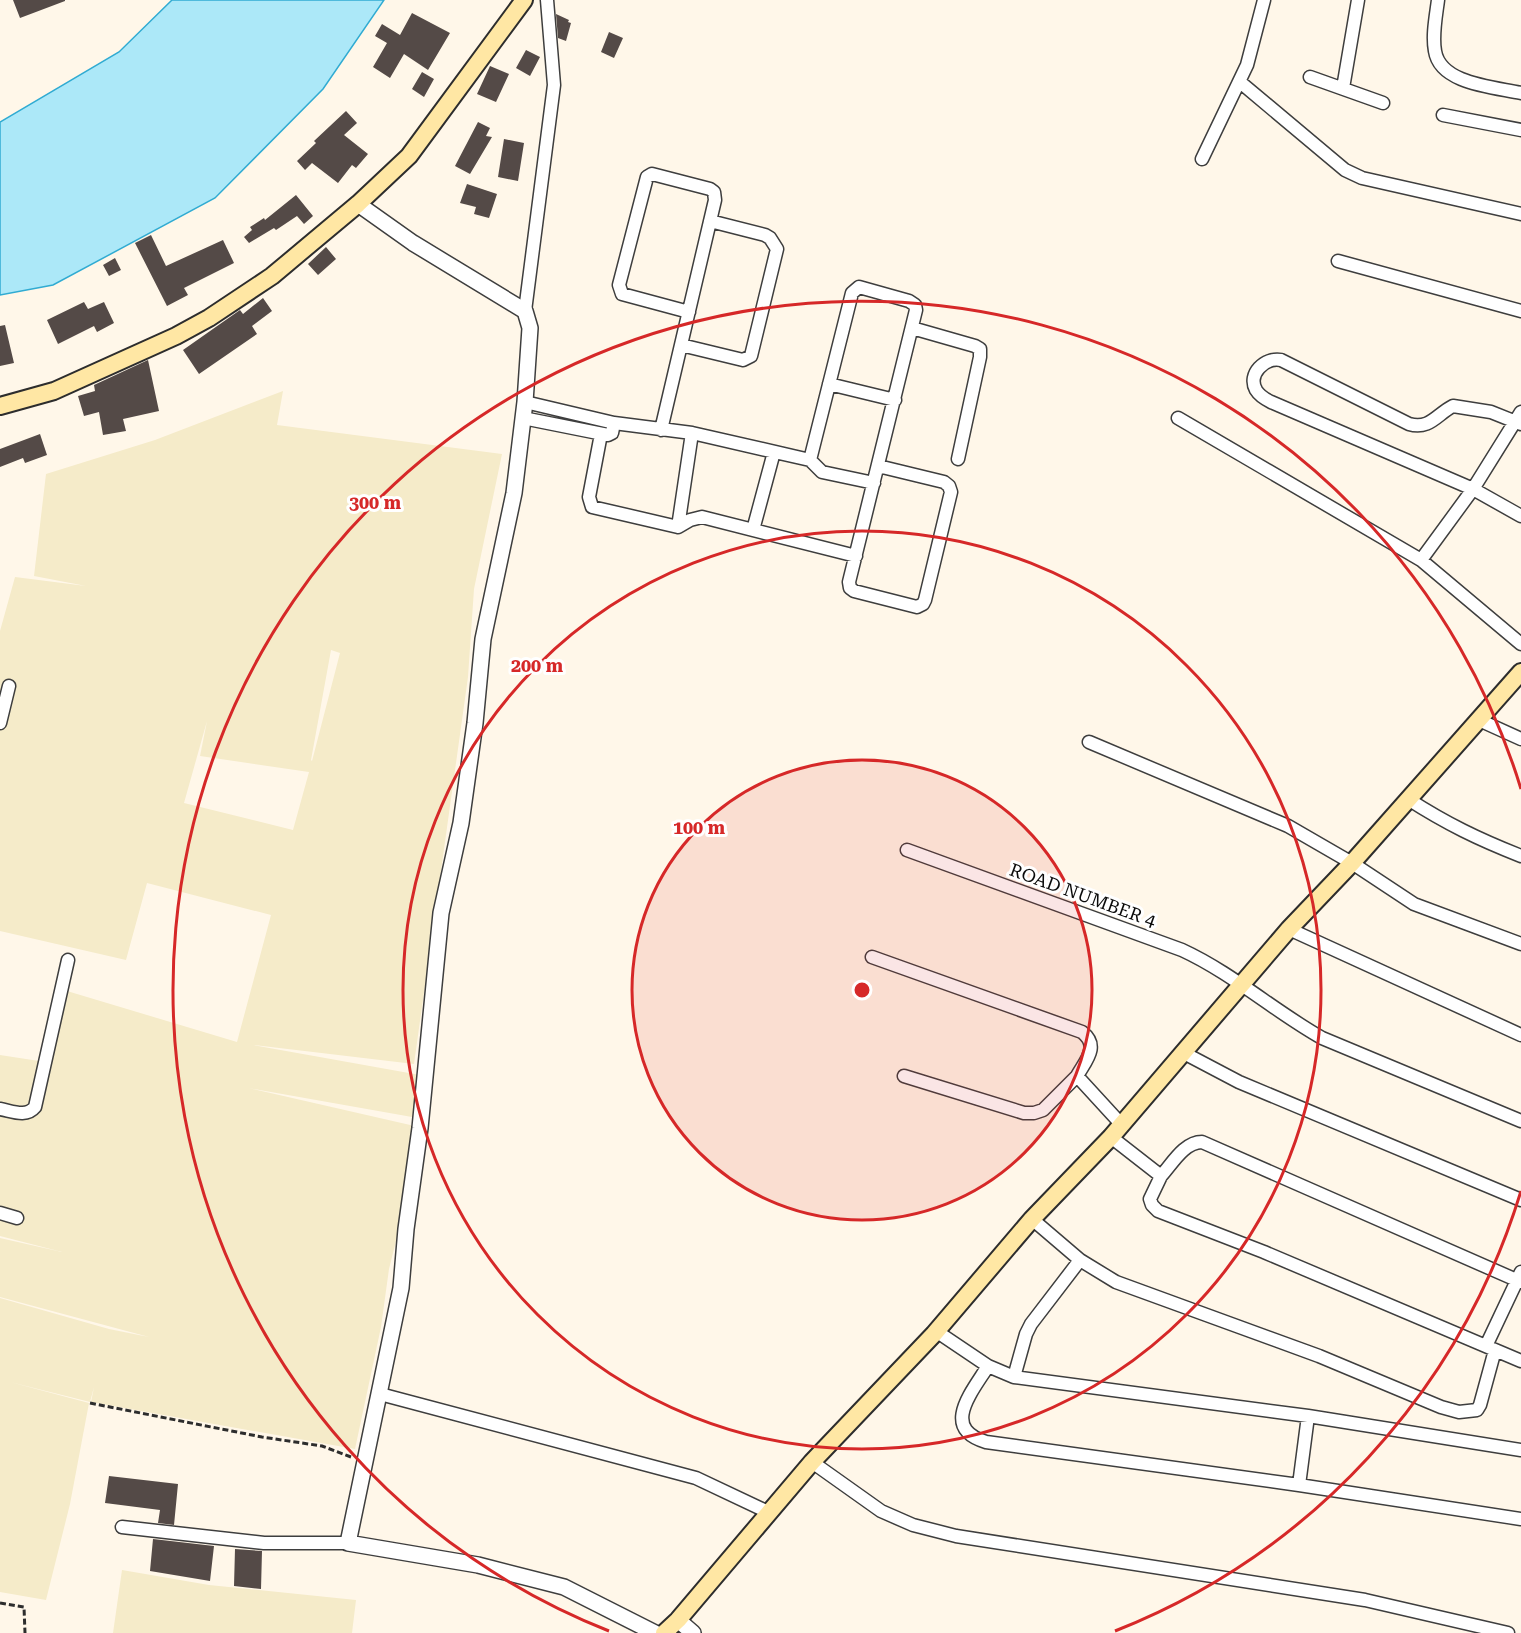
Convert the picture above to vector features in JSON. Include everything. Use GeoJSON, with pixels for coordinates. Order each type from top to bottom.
{"type":"FeatureCollection","features":[{"type":"Feature","properties":{"kind":"main road"},"geometry":{"type":"LineString","coordinates":[[0,406],[54,391],[176,336],[209,318],[272,276],[358,204],[409,156],[524,0]]}},
{"type":"Feature","properties":{"kind":"main road"},"geometry":{"type":"LineString","coordinates":[[664,1633],[678,1620],[812,1461],[936,1331],[1032,1219],[1116,1131],[1289,929],[1353,863],[1521,672]]}},
{"type":"Feature","properties":{"kind":"street"},"geometry":{"type":"LineString","coordinates":[[348,1544],[401,1288],[406,1229],[420,1128],[441,913],[461,823],[475,723],[483,639],[513,493],[523,418],[530,328],[525,311],[554,85],[547,0]]}},
{"type":"Feature","properties":{"kind":"street"},"geometry":{"type":"LineString","coordinates":[[1202,159],[1252,52],[1264,0]]}},
{"type":"Feature","properties":{"kind":"street"},"geometry":{"type":"LineString","coordinates":[[1343,88],[1358,0]]}},
{"type":"Feature","properties":{"kind":"street"},"geometry":{"type":"LineString","coordinates":[[1438,0],[1434,40],[1435,53],[1441,66],[1448,73],[1463,80],[1521,93]]}},
{"type":"Feature","properties":{"kind":"street"},"geometry":{"type":"LineString","coordinates":[[1310,77],[1383,103]]}},
{"type":"Feature","properties":{"kind":"street"},"geometry":{"type":"LineString","coordinates":[[1239,82],[1345,170],[1362,178],[1521,214]]}},
{"type":"Feature","properties":{"kind":"street"},"geometry":{"type":"LineString","coordinates":[[1443,115],[1521,130]]}},
{"type":"Feature","properties":{"kind":"street"},"geometry":{"type":"LineString","coordinates":[[661,430],[689,312],[710,220],[715,201],[714,192],[710,189],[657,174],[647,177],[620,291],[622,294],[689,312]]}},
{"type":"Feature","properties":{"kind":"street"},"geometry":{"type":"LineString","coordinates":[[358,204],[422,248],[525,311]]}},
{"type":"Feature","properties":{"kind":"street"},"geometry":{"type":"LineString","coordinates":[[681,345],[743,360],[751,356],[777,249],[770,238],[765,235],[710,220]]}},
{"type":"Feature","properties":{"kind":"street"},"geometry":{"type":"LineString","coordinates":[[1338,261],[1521,311]]}},
{"type":"Feature","properties":{"kind":"street"},"geometry":{"type":"LineString","coordinates":[[810,460],[855,289],[859,288],[909,301],[915,305],[916,310],[849,582],[850,588],[916,607],[922,604],[951,492],[950,486],[944,482],[878,466]]}},
{"type":"Feature","properties":{"kind":"street"},"geometry":{"type":"LineString","coordinates":[[912,328],[980,349],[958,459]]}},
{"type":"Feature","properties":{"kind":"street"},"geometry":{"type":"LineString","coordinates":[[1421,560],[1473,489],[1519,419],[1453,406],[1430,423],[1418,426],[1409,424],[1281,360],[1273,358],[1267,361],[1257,370],[1253,379],[1254,388],[1270,402],[1473,489],[1521,516]]}},
{"type":"Feature","properties":{"kind":"street"},"geometry":{"type":"LineString","coordinates":[[829,384],[895,400]]}},
{"type":"Feature","properties":{"kind":"street"},"geometry":{"type":"LineString","coordinates":[[525,402],[614,423],[692,433],[810,460],[822,472],[874,483]]}},
{"type":"Feature","properties":{"kind":"street"},"geometry":{"type":"LineString","coordinates":[[523,418],[610,435],[614,423]]}},
{"type":"Feature","properties":{"kind":"street"},"geometry":{"type":"LineString","coordinates":[[1178,418],[1421,560],[1521,644]]}},
{"type":"Feature","properties":{"kind":"street"},"geometry":{"type":"LineString","coordinates":[[678,527],[692,433]]}},
{"type":"Feature","properties":{"kind":"street"},"geometry":{"type":"LineString","coordinates":[[601,434],[589,497],[592,507],[678,527],[690,520],[702,517],[856,556]]}},
{"type":"Feature","properties":{"kind":"street"},"geometry":{"type":"LineString","coordinates":[[753,530],[774,452]]}},
{"type":"Feature","properties":{"kind":"street"},"geometry":{"type":"LineString","coordinates":[[0,723],[9,686]]}},
{"type":"Feature","properties":{"kind":"street"},"geometry":{"type":"LineString","coordinates":[[1479,720],[1521,740]]}},
{"type":"Feature","properties":{"kind":"street"},"geometry":{"type":"LineString","coordinates":[[1089,742],[1288,826],[1353,863],[1414,904],[1521,944]]}},
{"type":"Feature","properties":{"kind":"street"},"geometry":{"type":"LineString","coordinates":[[1408,799],[1456,828],[1521,856]]}},
{"type":"Feature","properties":{"kind":"street","name":"ROAD NUMBER 4"},"geometry":{"type":"LineString","coordinates":[[907,850],[1201,958],[1297,1024],[1322,1038],[1521,1121]]}},
{"type":"Feature","properties":{"kind":"street"},"geometry":{"type":"LineString","coordinates":[[1289,929],[1521,1035]]}},
{"type":"Feature","properties":{"kind":"street"},"geometry":{"type":"LineString","coordinates":[[872,957],[1082,1032],[1089,1038],[1092,1045],[1077,1076],[1043,1110],[1034,1113],[1024,1113],[904,1076]]}},
{"type":"Feature","properties":{"kind":"street"},"geometry":{"type":"LineString","coordinates":[[0,1108],[24,1114],[35,1107],[69,960]]}},
{"type":"Feature","properties":{"kind":"street"},"geometry":{"type":"LineString","coordinates":[[1182,1052],[1239,1082],[1521,1200]]}},
{"type":"Feature","properties":{"kind":"street"},"geometry":{"type":"LineString","coordinates":[[1077,1076],[1116,1131],[1161,1176]]}},
{"type":"Feature","properties":{"kind":"street"},"geometry":{"type":"LineString","coordinates":[[1032,1219],[1080,1260],[1116,1282],[1319,1356],[1441,1407],[1459,1412],[1477,1410],[1480,1405],[1490,1348],[1520,1278],[1202,1142],[1195,1142],[1186,1147],[1161,1176],[1150,1199],[1152,1206],[1158,1211],[1264,1252],[1490,1348],[1521,1361]]}},
{"type":"Feature","properties":{"kind":"street"},"geometry":{"type":"LineString","coordinates":[[0,1214],[17,1218]]}},
{"type":"Feature","properties":{"kind":"street"},"geometry":{"type":"LineString","coordinates":[[1014,1377],[1031,1324],[1080,1260]]}},
{"type":"Feature","properties":{"kind":"street"},"geometry":{"type":"LineString","coordinates":[[936,1331],[988,1366],[1014,1377],[1308,1416],[1521,1450]]}},
{"type":"Feature","properties":{"kind":"street"},"geometry":{"type":"LineString","coordinates":[[988,1366],[965,1403],[961,1417],[965,1430],[975,1438],[1009,1445],[1299,1485],[1521,1519]]}},
{"type":"Feature","properties":{"kind":"street"},"geometry":{"type":"LineString","coordinates":[[380,1394],[696,1478],[768,1512]]}},
{"type":"Feature","properties":{"kind":"street"},"geometry":{"type":"LineString","coordinates":[[1299,1485],[1308,1416]]}},
{"type":"Feature","properties":{"kind":"street"},"geometry":{"type":"LineString","coordinates":[[812,1461],[881,1511],[913,1526],[956,1536],[1365,1600],[1508,1633]]}},
{"type":"Feature","properties":{"kind":"street"},"geometry":{"type":"LineString","coordinates":[[122,1527],[264,1543],[348,1544],[478,1565],[564,1587],[655,1633]]}},
{"type":"Feature","properties":{"kind":"street"},"geometry":{"type":"LineString","coordinates":[[678,1620],[693,1633]]}},
{"type":"Feature","properties":{"kind":"path"},"geometry":{"type":"LineString","coordinates":[[90,1402],[251,1435],[322,1446],[350,1456],[365,1467]]}},
{"type":"Feature","properties":{"kind":"path"},"geometry":{"type":"LineString","coordinates":[[0,1603],[24,1607],[25,1633]]}},
{"type":"Feature","properties":{"kind":"shaded area"},"geometry":{"type":"Polygon","coordinates":[[[283,391],[277,425],[502,454],[474,589],[468,677],[414,1064],[253,1045],[420,1075],[412,1117],[248,1088],[419,1127],[413,1173],[389,1269],[381,1327],[355,1449],[91,1402],[94,1387],[90,1402],[10,1382],[89,1403],[70,1504],[46,1600],[0,1592],[0,1298],[109,1329],[149,1337],[0,1297],[0,1238],[62,1252],[0,1236],[0,1055],[52,1063],[67,991],[237,1042],[271,915],[147,883],[126,960],[0,931],[0,631],[15,577],[86,586],[34,576],[46,474],[155,440],[283,391]],[[331,650],[311,760],[312,761],[340,653],[331,650]],[[207,721],[184,803],[293,830],[309,772],[200,756],[207,721]]]}},
{"type":"Feature","properties":{"kind":"shaded area"},"geometry":{"type":"Polygon","coordinates":[[[122,1570],[209,1585],[356,1600],[352,1633],[113,1633],[122,1570]]]}},
{"type":"Feature","properties":{"kind":"water"},"geometry":{"type":"Polygon","coordinates":[[[172,0],[384,0],[323,89],[215,198],[53,285],[0,295],[0,122],[119,52],[172,0]]]}},
{"type":"Feature","properties":{"kind":"building"},"geometry":{"type":"Polygon","coordinates":[[[13,0],[65,0],[65,1],[20,18],[13,0]]]}},
{"type":"Feature","properties":{"kind":"building"},"geometry":{"type":"Polygon","coordinates":[[[412,13],[450,33],[428,70],[404,54],[390,78],[373,67],[387,43],[375,36],[382,24],[400,35],[412,13]]]}},
{"type":"Feature","properties":{"kind":"building"},"geometry":{"type":"Polygon","coordinates":[[[556,14],[571,23],[566,41],[558,38],[556,14]]]}},
{"type":"Feature","properties":{"kind":"building"},"geometry":{"type":"Polygon","coordinates":[[[609,32],[623,38],[614,58],[601,52],[609,32]]]}},
{"type":"Feature","properties":{"kind":"building"},"geometry":{"type":"Polygon","coordinates":[[[526,50],[540,57],[530,76],[516,68],[526,50]]]}},
{"type":"Feature","properties":{"kind":"building"},"geometry":{"type":"Polygon","coordinates":[[[490,66],[509,74],[496,102],[477,94],[490,66]]]}},
{"type":"Feature","properties":{"kind":"building"},"geometry":{"type":"Polygon","coordinates":[[[422,72],[434,79],[424,97],[412,89],[422,72]]]}},
{"type":"Feature","properties":{"kind":"building"},"geometry":{"type":"Polygon","coordinates":[[[346,111],[357,123],[344,135],[368,154],[356,168],[352,165],[338,183],[312,163],[305,170],[297,161],[316,143],[314,141],[346,111]]]}},
{"type":"Feature","properties":{"kind":"building"},"geometry":{"type":"Polygon","coordinates":[[[478,122],[490,128],[486,136],[492,137],[470,174],[455,166],[478,122]]]}},
{"type":"Feature","properties":{"kind":"building"},"geometry":{"type":"Polygon","coordinates":[[[504,139],[524,143],[518,181],[498,177],[504,139]]]}},
{"type":"Feature","properties":{"kind":"building"},"geometry":{"type":"Polygon","coordinates":[[[467,184],[497,194],[489,218],[474,214],[476,207],[460,203],[467,184]]]}},
{"type":"Feature","properties":{"kind":"building"},"geometry":{"type":"Polygon","coordinates":[[[296,195],[313,216],[304,224],[297,216],[276,230],[274,228],[249,243],[244,237],[252,230],[250,227],[264,218],[265,220],[296,195]]]}},
{"type":"Feature","properties":{"kind":"building"},"geometry":{"type":"Polygon","coordinates":[[[151,235],[166,266],[223,240],[234,263],[184,288],[188,295],[167,306],[135,243],[151,235]]]}},
{"type":"Feature","properties":{"kind":"building"},"geometry":{"type":"Polygon","coordinates":[[[326,247],[336,259],[318,275],[308,264],[326,247]]]}},
{"type":"Feature","properties":{"kind":"building"},"geometry":{"type":"Polygon","coordinates":[[[115,258],[121,270],[109,276],[103,265],[115,258]]]}},
{"type":"Feature","properties":{"kind":"building"},"geometry":{"type":"Polygon","coordinates":[[[263,298],[272,311],[252,326],[257,334],[199,374],[183,350],[240,310],[243,314],[263,298]]]}},
{"type":"Feature","properties":{"kind":"building"},"geometry":{"type":"Polygon","coordinates":[[[84,302],[88,309],[104,302],[114,323],[97,332],[94,326],[58,344],[47,320],[84,302]]]}},
{"type":"Feature","properties":{"kind":"building"},"geometry":{"type":"Polygon","coordinates":[[[5,325],[14,363],[0,366],[0,326],[5,325]]]}},
{"type":"Feature","properties":{"kind":"building"},"geometry":{"type":"Polygon","coordinates":[[[148,360],[159,411],[123,419],[126,431],[103,435],[99,412],[84,416],[78,396],[95,391],[94,385],[148,360]]]}},
{"type":"Feature","properties":{"kind":"building"},"geometry":{"type":"Polygon","coordinates":[[[40,434],[47,455],[25,463],[23,458],[0,467],[0,449],[40,434]]]}},
{"type":"Feature","properties":{"kind":"building"},"geometry":{"type":"Polygon","coordinates":[[[109,1476],[178,1484],[174,1525],[158,1523],[160,1510],[105,1503],[109,1476]]]}},
{"type":"Feature","properties":{"kind":"building"},"geometry":{"type":"Polygon","coordinates":[[[153,1539],[214,1546],[210,1581],[150,1571],[153,1539]]]}},
{"type":"Feature","properties":{"kind":"building"},"geometry":{"type":"Polygon","coordinates":[[[235,1549],[262,1551],[261,1589],[234,1586],[235,1549]]]}}]}
